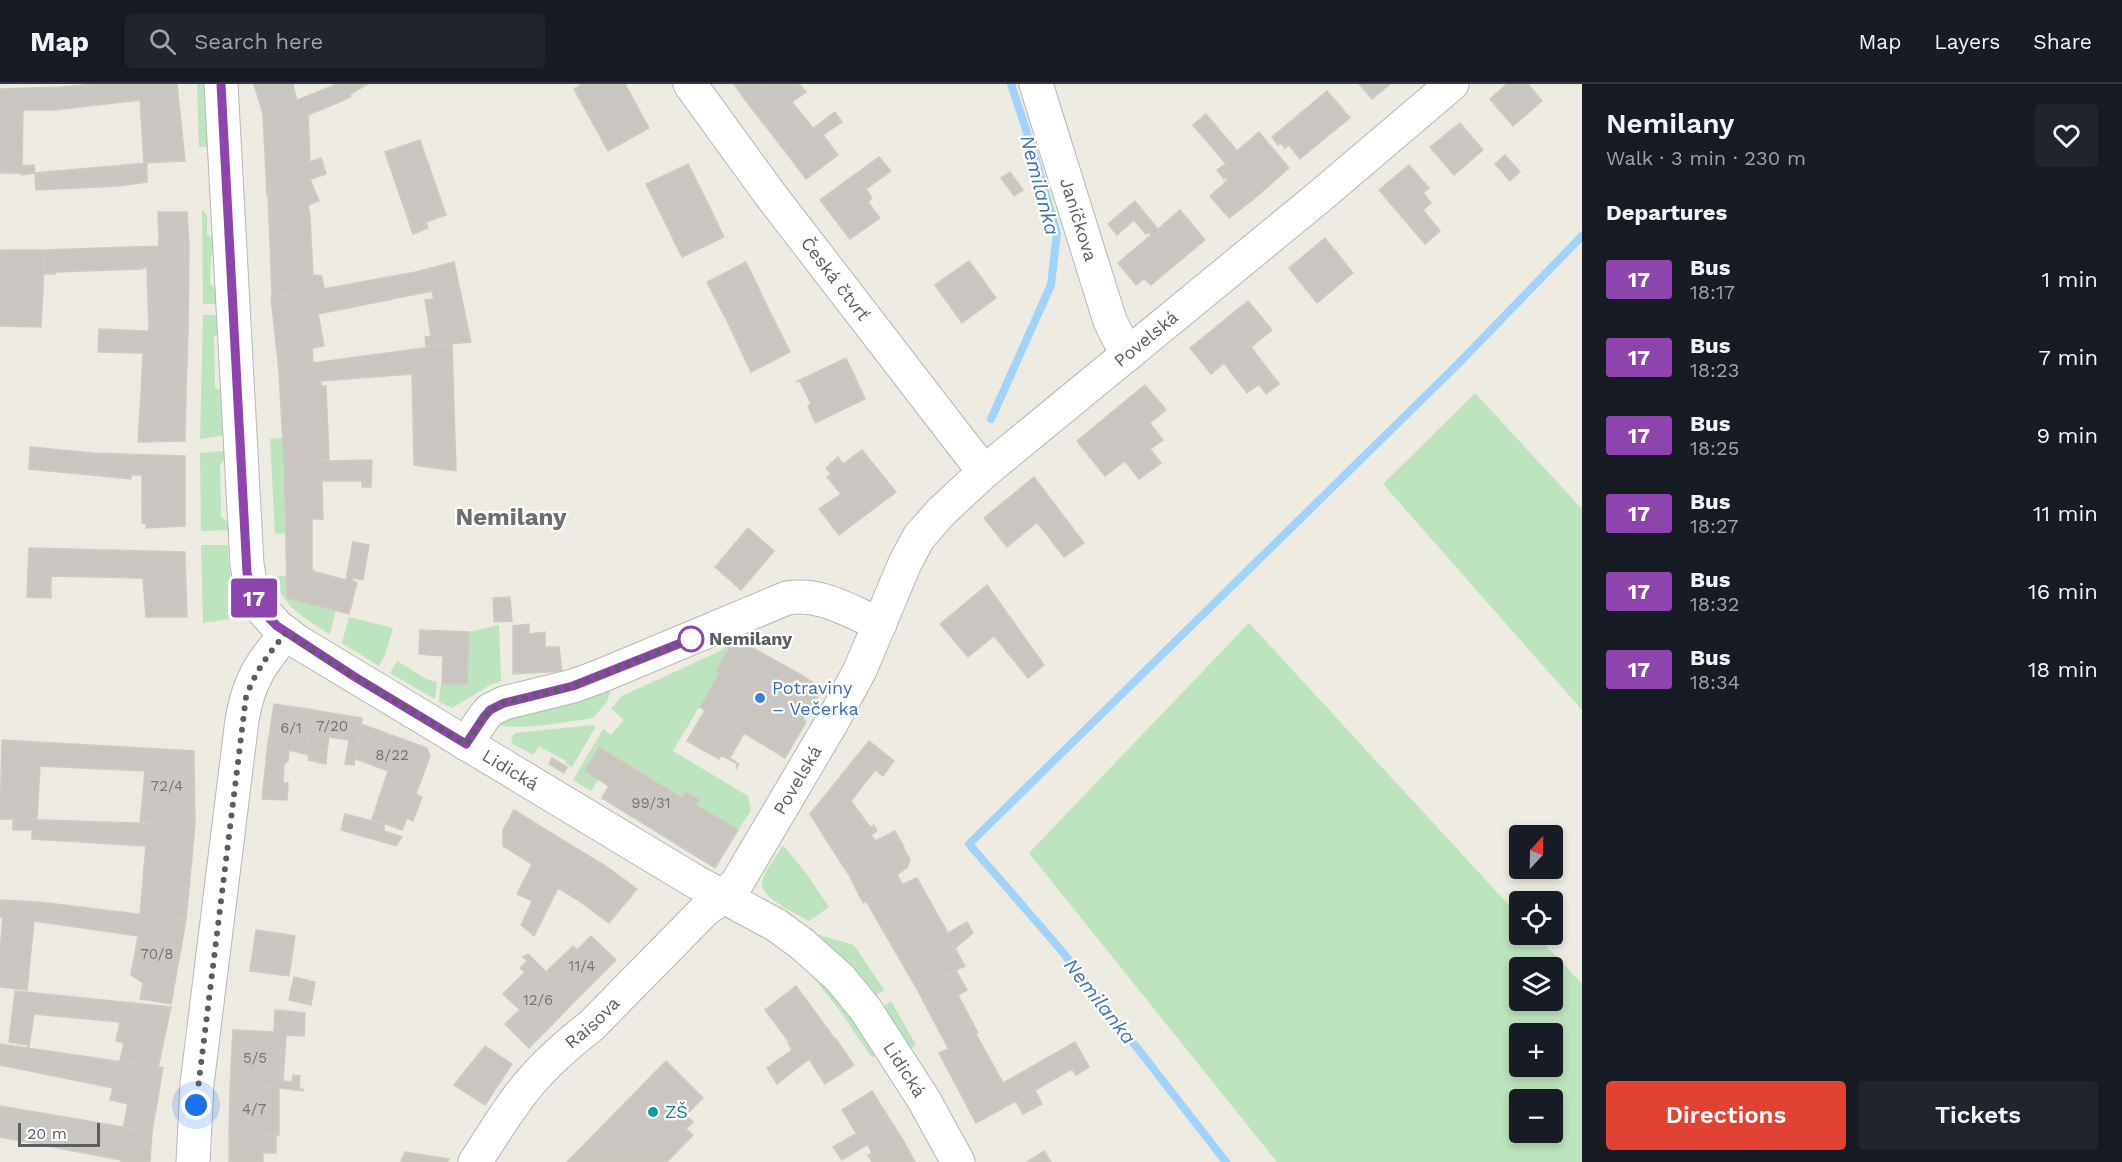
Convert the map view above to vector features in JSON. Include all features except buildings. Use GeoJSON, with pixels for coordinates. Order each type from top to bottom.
{"type":"FeatureCollection","features":[{"type":"Feature","properties":{"kind":"street","name":"Lidická"},"geometry":{"type":"LineString","coordinates":[[221,84],[247,573],[252,594],[259,606],[286,633],[355,677],[723,897],[785,931],[840,978],[861,1004],[924,1100],[958,1162]]}},
{"type":"Feature","properties":{"kind":"street","name":"Česká čtvrť"},"geometry":{"type":"LineString","coordinates":[[690,84],[769,193],[984,472]]}},
{"type":"Feature","properties":{"kind":"street","name":"Janíčkova"},"geometry":{"type":"LineString","coordinates":[[1036,84],[1110,321],[1127,355]]}},
{"type":"Feature","properties":{"kind":"street","name":"Povelská"},"geometry":{"type":"LineString","coordinates":[[723,897],[745,872],[832,722],[860,670],[905,563],[919,537],[941,512],[984,472],[1319,197],[1452,84]]}},
{"type":"Feature","properties":{"kind":"street"},"geometry":{"type":"LineString","coordinates":[[466,744],[490,710],[504,703],[573,686],[598,677],[788,598],[815,597],[880,624]]}},
{"type":"Feature","properties":{"kind":"street"},"geometry":{"type":"LineString","coordinates":[[193,1162],[197,1084],[246,697],[264,659],[286,633]]}},
{"type":"Feature","properties":{"kind":"street","name":"Raisova"},"geometry":{"type":"LineString","coordinates":[[475,1162],[534,1078],[591,1026],[705,910],[723,897]]}},
{"type":"Feature","properties":{"kind":"green space"},"geometry":{"type":"Polygon","coordinates":[[[197,84],[205,84],[212,146],[199,147],[197,84]]]}},
{"type":"Feature","properties":{"kind":"green space"},"geometry":{"type":"Polygon","coordinates":[[[202,210],[207,215],[207,234],[216,240],[217,249],[211,256],[210,283],[219,293],[219,304],[203,304],[202,210]]]}},
{"type":"Feature","properties":{"kind":"green space"},"geometry":{"type":"Polygon","coordinates":[[[203,315],[218,315],[220,333],[214,336],[215,387],[225,394],[226,435],[200,439],[203,315]]]}},
{"type":"Feature","properties":{"kind":"green space"},"geometry":{"type":"Polygon","coordinates":[[[1475,393],[1582,509],[1582,710],[1383,484],[1475,393]]]}},
{"type":"Feature","properties":{"kind":"green space"},"geometry":{"type":"Polygon","coordinates":[[[283,438],[285,533],[275,534],[270,439],[283,438]]]}},
{"type":"Feature","properties":{"kind":"green space"},"geometry":{"type":"Polygon","coordinates":[[[222,451],[227,455],[220,465],[221,517],[230,524],[229,530],[201,531],[200,453],[222,451]]]}},
{"type":"Feature","properties":{"kind":"green space"},"geometry":{"type":"Polygon","coordinates":[[[201,545],[228,545],[236,600],[244,617],[203,623],[201,545]]]}},
{"type":"Feature","properties":{"kind":"green space"},"geometry":{"type":"Polygon","coordinates":[[[277,576],[286,576],[287,598],[336,610],[329,634],[303,617],[288,603],[282,595],[277,576]]]}},
{"type":"Feature","properties":{"kind":"green space"},"geometry":{"type":"Polygon","coordinates":[[[349,617],[393,628],[385,655],[379,666],[342,643],[349,617]]]}},
{"type":"Feature","properties":{"kind":"green space"},"geometry":{"type":"Polygon","coordinates":[[[1249,623],[1509,905],[1509,945],[1545,945],[1557,957],[1509,957],[1509,1011],[1563,1011],[1563,964],[1582,984],[1582,1162],[1277,1162],[1029,853],[1249,623]]]}},
{"type":"Feature","properties":{"kind":"green space"},"geometry":{"type":"Polygon","coordinates":[[[499,625],[501,681],[490,685],[452,708],[439,702],[441,684],[467,684],[469,632],[499,625]]]}},
{"type":"Feature","properties":{"kind":"green space"},"geometry":{"type":"Polygon","coordinates":[[[733,642],[717,670],[720,672],[673,751],[748,796],[751,811],[738,830],[696,805],[699,799],[686,792],[682,797],[600,747],[585,771],[598,780],[591,791],[573,780],[603,729],[611,735],[624,720],[611,709],[622,696],[718,652],[733,642]]]}},
{"type":"Feature","properties":{"kind":"green space"},"geometry":{"type":"Polygon","coordinates":[[[397,661],[426,679],[437,682],[435,699],[390,673],[397,661]]]}},
{"type":"Feature","properties":{"kind":"green space"},"geometry":{"type":"Polygon","coordinates":[[[611,689],[607,702],[593,718],[517,727],[498,724],[500,721],[611,689]]]}},
{"type":"Feature","properties":{"kind":"green space"},"geometry":{"type":"Polygon","coordinates":[[[593,725],[595,728],[572,767],[565,763],[566,761],[539,746],[533,755],[513,744],[511,738],[515,733],[593,725]]]}},
{"type":"Feature","properties":{"kind":"green space"},"geometry":{"type":"Polygon","coordinates":[[[783,845],[829,907],[809,921],[780,905],[766,894],[763,888],[765,873],[783,845]]]}},
{"type":"Feature","properties":{"kind":"green space"},"geometry":{"type":"Polygon","coordinates":[[[816,934],[854,945],[884,990],[874,997],[849,965],[816,934]]]}},
{"type":"Feature","properties":{"kind":"green space"},"geometry":{"type":"Polygon","coordinates":[[[806,969],[824,983],[879,1053],[872,1058],[838,1008],[806,969]]]}},
{"type":"Feature","properties":{"kind":"green space"},"geometry":{"type":"Polygon","coordinates":[[[891,1001],[916,1045],[909,1049],[881,1008],[891,1001]]]}},
{"type":"Feature","properties":{"kind":"waterway","name":"Nemilanka"},"geometry":{"type":"LineString","coordinates":[[991,419],[1051,285],[1057,233],[1011,84]]}},
{"type":"Feature","properties":{"kind":"waterway"},"geometry":{"type":"LineString","coordinates":[[1226,1162],[1061,950],[969,844],[1457,365],[1582,236]]}},
{"type":"Feature","properties":{"kind":"bus line","name":"17"},"geometry":{"type":"LineString","coordinates":[[221,84],[247,573],[252,594],[264,613],[298,642],[466,744],[479,722],[490,710],[504,703],[573,686],[691,639]]}},
{"type":"Feature","properties":{"kind":"place","name":"Nemilany"},"geometry":{"type":"Point","coordinates":[691,639]}},
{"type":"Feature","properties":{"kind":"place","name":"Potraviny – Večerka"},"geometry":{"type":"Point","coordinates":[760,698]}},
{"type":"Feature","properties":{"kind":"place","name":"ZŠ"},"geometry":{"type":"Point","coordinates":[653,1112]}},
{"type":"Feature","properties":{"kind":"district","name":"Nemilany"},"geometry":{"type":"Point","coordinates":[511,517]}},
{"type":"Feature","properties":{"kind":"route"},"geometry":{"type":"LineString","coordinates":[[196,1105],[246,697],[264,659],[286,633],[466,744],[479,722],[490,710],[504,703],[573,686],[691,639]]}}]}
